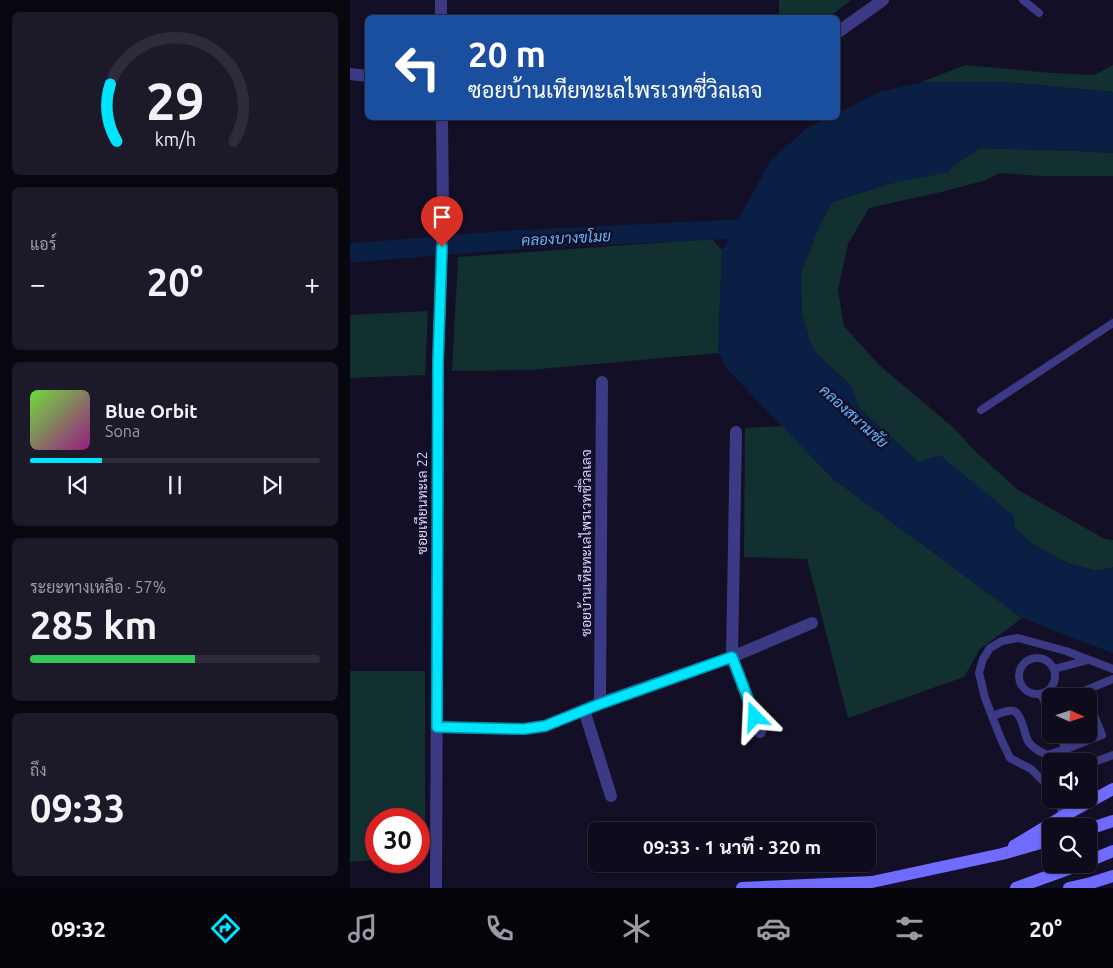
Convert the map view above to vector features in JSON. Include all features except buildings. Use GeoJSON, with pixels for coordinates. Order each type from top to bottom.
{"type":"FeatureCollection","features":[{"type":"Feature","properties":{"kind":"main road"},"geometry":{"type":"LineString","coordinates":[[1097,797],[1113,790]]}},
{"type":"Feature","properties":{"kind":"main road"},"geometry":{"type":"LineString","coordinates":[[1002,854],[1076,808]]}},
{"type":"Feature","properties":{"kind":"main road"},"geometry":{"type":"LineString","coordinates":[[1097,826],[1113,821]]}},
{"type":"Feature","properties":{"kind":"main road"},"geometry":{"type":"LineString","coordinates":[[742,888],[872,882],[1002,854],[1042,843]]}},
{"type":"Feature","properties":{"kind":"main road"},"geometry":{"type":"LineString","coordinates":[[1097,858],[1113,851]]}},
{"type":"Feature","properties":{"kind":"main road"},"geometry":{"type":"LineString","coordinates":[[1016,888],[1057,873]]}},
{"type":"Feature","properties":{"kind":"main road"},"geometry":{"type":"LineString","coordinates":[[1068,888],[1113,876]]}},
{"type":"Feature","properties":{"kind":"street"},"geometry":{"type":"LineString","coordinates":[[441,0],[442,15]]}},
{"type":"Feature","properties":{"kind":"street"},"geometry":{"type":"LineString","coordinates":[[840,31],[883,0]]}},
{"type":"Feature","properties":{"kind":"street"},"geometry":{"type":"LineString","coordinates":[[350,74],[365,76]]}},
{"type":"Feature","properties":{"kind":"street","name":"ซอยเทียนทะเล 22"},"geometry":{"type":"LineString","coordinates":[[436,888],[438,362],[443,210],[442,120]]}},
{"type":"Feature","properties":{"kind":"street","name":"ซอยบ้านเทียทะเลไพรเวทซี่วิลเลจ"},"geometry":{"type":"LineString","coordinates":[[600,704],[602,382]]}},
{"type":"Feature","properties":{"kind":"street"},"geometry":{"type":"LineString","coordinates":[[736,432],[732,657],[760,732]]}},
{"type":"Feature","properties":{"kind":"street"},"geometry":{"type":"LineString","coordinates":[[437,727],[524,729],[545,726],[600,704],[732,657],[812,623]]}},
{"type":"Feature","properties":{"kind":"street"},"geometry":{"type":"LineString","coordinates":[[584,710],[611,796]]}},
{"type":"Feature","properties":{"kind":"lane"},"geometry":{"type":"LineString","coordinates":[[1023,0],[1039,13]]}},
{"type":"Feature","properties":{"kind":"lane"},"geometry":{"type":"LineString","coordinates":[[980,410],[1113,323]]}},
{"type":"Feature","properties":{"kind":"lane"},"geometry":{"type":"LineString","coordinates":[[1042,780],[1031,769],[1010,758],[992,716],[985,698],[979,672],[983,659],[990,648],[1002,641],[1018,638],[1066,651],[1113,669]]}},
{"type":"Feature","properties":{"kind":"lane"},"geometry":{"type":"LineString","coordinates":[[1030,641],[1036,658]]}},
{"type":"Feature","properties":{"kind":"lane"},"geometry":{"type":"LineString","coordinates":[[1036,658],[1047,660],[1054,669],[1056,676],[1052,688],[1041,694],[1029,693],[1020,684],[1019,678],[1022,667],[1030,659],[1036,658]]}},
{"type":"Feature","properties":{"kind":"lane"},"geometry":{"type":"LineString","coordinates":[[1054,669],[1088,660]]}},
{"type":"Feature","properties":{"kind":"lane"},"geometry":{"type":"LineString","coordinates":[[1091,688],[1113,679]]}},
{"type":"Feature","properties":{"kind":"lane"},"geometry":{"type":"LineString","coordinates":[[992,716],[1009,710],[1016,712],[1021,716],[1028,741],[1035,749],[1047,755],[1081,743]]}},
{"type":"Feature","properties":{"kind":"lane"},"geometry":{"type":"LineString","coordinates":[[1098,725],[1102,735],[1098,737]]}},
{"type":"Feature","properties":{"kind":"lane"},"geometry":{"type":"LineString","coordinates":[[1063,743],[1068,753]]}},
{"type":"Feature","properties":{"kind":"lane"},"geometry":{"type":"LineString","coordinates":[[1097,761],[1113,754]]}},
{"type":"Feature","properties":{"kind":"lane"},"geometry":{"type":"LineString","coordinates":[[1061,808],[1064,816]]}},
{"type":"Feature","properties":{"kind":"green space"},"geometry":{"type":"Polygon","coordinates":[[[779,0],[851,0],[832,15],[779,15],[779,0]]]}},
{"type":"Feature","properties":{"kind":"green space"},"geometry":{"type":"Polygon","coordinates":[[[965,65],[1094,75],[1113,65],[1113,92],[1005,82],[922,82],[965,65]]]}},
{"type":"Feature","properties":{"kind":"green space"},"geometry":{"type":"Polygon","coordinates":[[[980,148],[1113,153],[1113,176],[1042,176],[1000,173],[983,181],[869,208],[848,244],[838,290],[844,326],[880,366],[954,428],[973,449],[1018,490],[1105,539],[1113,540],[1113,567],[1097,571],[1067,563],[1031,543],[1014,527],[918,462],[858,407],[851,385],[812,348],[802,314],[801,272],[820,224],[832,202],[953,166],[980,148]]]}},
{"type":"Feature","properties":{"kind":"green space"},"geometry":{"type":"Polygon","coordinates":[[[712,239],[722,250],[718,353],[529,370],[452,371],[458,257],[712,239]]]}},
{"type":"Feature","properties":{"kind":"green space"},"geometry":{"type":"Polygon","coordinates":[[[428,311],[425,375],[350,378],[350,315],[428,311]]]}},
{"type":"Feature","properties":{"kind":"green space"},"geometry":{"type":"Polygon","coordinates":[[[783,426],[832,478],[1022,618],[980,649],[964,677],[848,718],[807,559],[744,557],[745,428],[783,426]]]}},
{"type":"Feature","properties":{"kind":"green space"},"geometry":{"type":"Polygon","coordinates":[[[350,671],[425,671],[425,808],[365,808],[365,861],[350,862],[350,671]]]}},
{"type":"Feature","properties":{"kind":"water","name":"คลองสนามชัย"},"geometry":{"type":"Polygon","coordinates":[[[922,82],[1005,82],[1113,92],[1113,153],[980,148],[953,166],[949,172],[889,184],[832,202],[820,224],[801,272],[802,314],[812,348],[833,370],[851,385],[858,407],[918,462],[940,455],[1014,516],[1014,527],[1031,543],[1067,563],[1097,571],[1113,567],[1113,653],[1022,618],[832,478],[728,370],[718,353],[722,250],[770,161],[807,128],[824,120],[840,120],[840,112],[879,92],[922,82]]]}},
{"type":"Feature","properties":{"kind":"waterway","name":"คลองบางขโมย"},"geometry":{"type":"LineString","coordinates":[[350,253],[510,240],[759,228]]}},
{"type":"Feature","properties":{"kind":"route"},"geometry":{"type":"LineString","coordinates":[[442,247],[438,362],[437,727],[524,729],[545,726],[600,704],[732,657],[755,717]]}}]}
